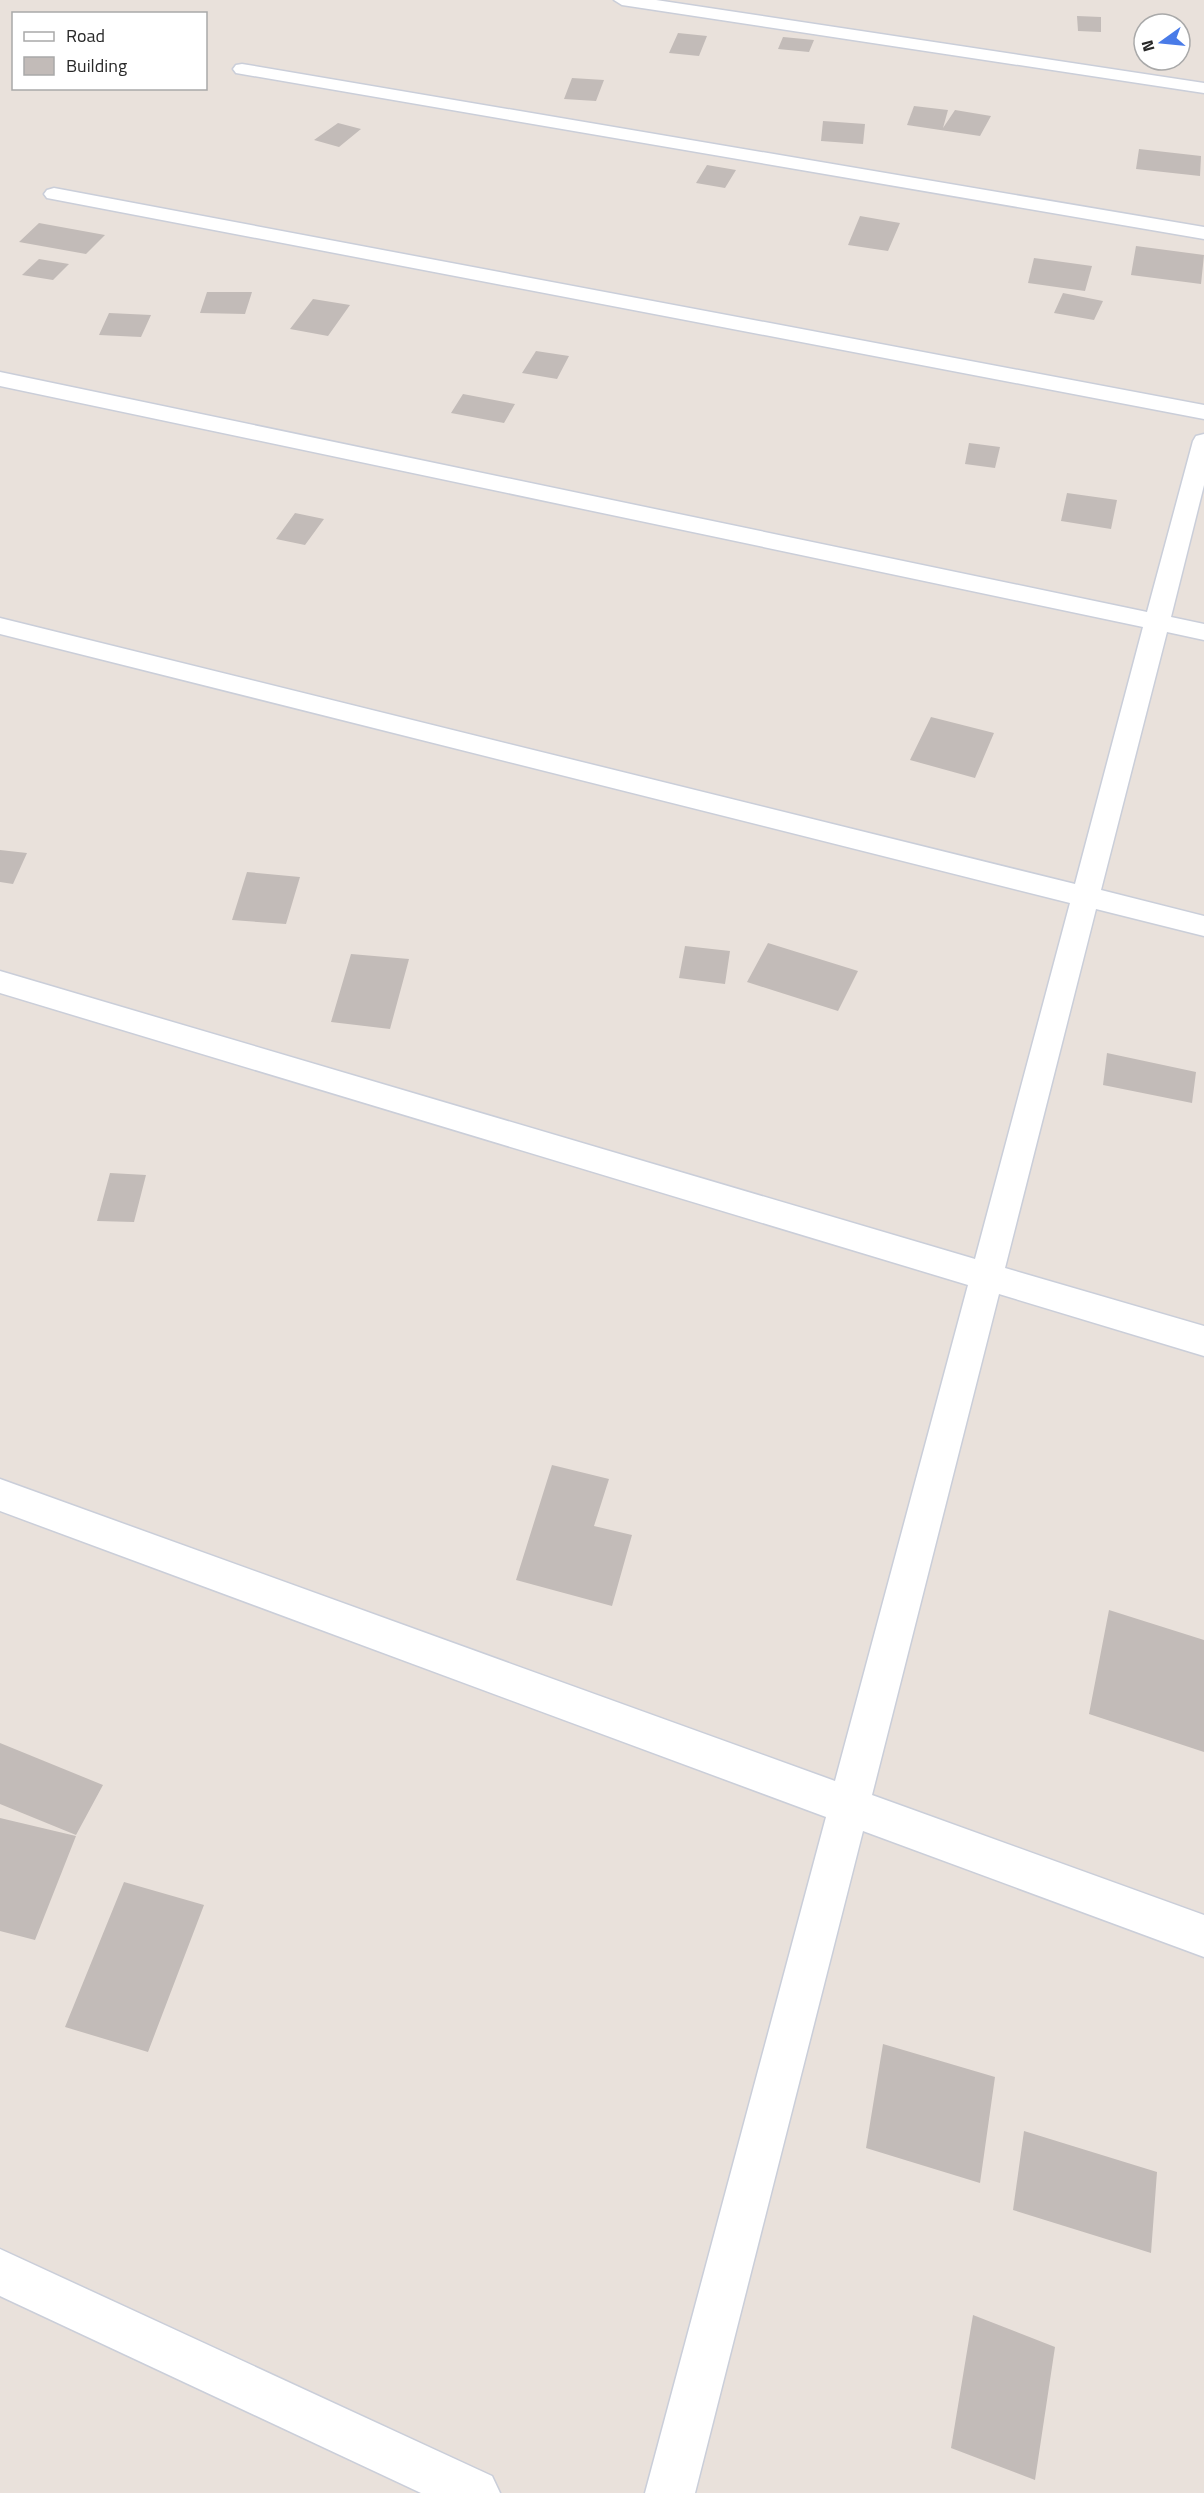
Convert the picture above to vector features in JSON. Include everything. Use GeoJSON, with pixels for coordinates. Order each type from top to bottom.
{"type":"FeatureCollection","features":[{"type":"Feature","properties":{"kind":"street"},"geometry":{"type":"LineString","coordinates":[[622,0],[1204,88]]}},
{"type":"Feature","properties":{"kind":"street"},"geometry":{"type":"LineString","coordinates":[[242,69],[1204,233]]}},
{"type":"Feature","properties":{"kind":"street"},"geometry":{"type":"LineString","coordinates":[[54,194],[1204,412]]}},
{"type":"Feature","properties":{"kind":"street"},"geometry":{"type":"LineString","coordinates":[[0,379],[1204,632]]}},
{"type":"Feature","properties":{"kind":"street"},"geometry":{"type":"LineString","coordinates":[[670,2493],[1204,441]]}},
{"type":"Feature","properties":{"kind":"street"},"geometry":{"type":"LineString","coordinates":[[0,626],[1204,926]]}},
{"type":"Feature","properties":{"kind":"street"},"geometry":{"type":"LineString","coordinates":[[0,982],[1204,1341]]}},
{"type":"Feature","properties":{"kind":"street"},"geometry":{"type":"LineString","coordinates":[[0,1495],[1204,1936]]}},
{"type":"Feature","properties":{"kind":"street"},"geometry":{"type":"LineString","coordinates":[[0,2272],[475,2493]]}},
{"type":"Feature","properties":{"kind":"building"},"geometry":{"type":"Polygon","coordinates":[[[1077,16],[1101,17],[1101,32],[1078,31],[1077,16]]]}},
{"type":"Feature","properties":{"kind":"building"},"geometry":{"type":"Polygon","coordinates":[[[678,33],[707,36],[699,56],[669,53],[678,33]]]}},
{"type":"Feature","properties":{"kind":"building"},"geometry":{"type":"Polygon","coordinates":[[[783,37],[814,40],[809,52],[778,49],[783,37]]]}},
{"type":"Feature","properties":{"kind":"building"},"geometry":{"type":"Polygon","coordinates":[[[572,78],[604,80],[596,101],[564,99],[572,78]]]}},
{"type":"Feature","properties":{"kind":"building"},"geometry":{"type":"Polygon","coordinates":[[[914,106],[948,110],[943,128],[955,110],[991,116],[980,136],[907,125],[914,106]]]}},
{"type":"Feature","properties":{"kind":"building"},"geometry":{"type":"Polygon","coordinates":[[[823,121],[865,124],[863,144],[821,141],[823,121]]]}},
{"type":"Feature","properties":{"kind":"building"},"geometry":{"type":"Polygon","coordinates":[[[338,123],[361,129],[339,147],[314,140],[338,123]]]}},
{"type":"Feature","properties":{"kind":"building"},"geometry":{"type":"Polygon","coordinates":[[[1139,149],[1201,156],[1200,176],[1136,169],[1139,149]]]}},
{"type":"Feature","properties":{"kind":"building"},"geometry":{"type":"Polygon","coordinates":[[[707,165],[736,170],[725,188],[696,183],[707,165]]]}},
{"type":"Feature","properties":{"kind":"building"},"geometry":{"type":"Polygon","coordinates":[[[860,216],[900,223],[888,251],[848,245],[860,216]]]}},
{"type":"Feature","properties":{"kind":"building"},"geometry":{"type":"Polygon","coordinates":[[[39,223],[105,235],[86,254],[19,242],[39,223]]]}},
{"type":"Feature","properties":{"kind":"building"},"geometry":{"type":"Polygon","coordinates":[[[1136,246],[1204,255],[1201,284],[1131,275],[1136,246]]]}},
{"type":"Feature","properties":{"kind":"building"},"geometry":{"type":"Polygon","coordinates":[[[1034,258],[1092,266],[1085,291],[1028,283],[1034,258]]]}},
{"type":"Feature","properties":{"kind":"building"},"geometry":{"type":"Polygon","coordinates":[[[39,259],[69,264],[53,280],[22,275],[39,259]]]}},
{"type":"Feature","properties":{"kind":"building"},"geometry":{"type":"Polygon","coordinates":[[[207,292],[252,292],[245,314],[200,313],[207,292]]]}},
{"type":"Feature","properties":{"kind":"building"},"geometry":{"type":"Polygon","coordinates":[[[1063,293],[1103,301],[1094,320],[1054,313],[1063,293]]]}},
{"type":"Feature","properties":{"kind":"building"},"geometry":{"type":"Polygon","coordinates":[[[313,299],[350,305],[328,336],[290,329],[313,299]]]}},
{"type":"Feature","properties":{"kind":"building"},"geometry":{"type":"Polygon","coordinates":[[[109,313],[151,315],[141,337],[99,335],[109,313]]]}},
{"type":"Feature","properties":{"kind":"building"},"geometry":{"type":"Polygon","coordinates":[[[536,351],[569,356],[557,379],[522,373],[536,351]]]}},
{"type":"Feature","properties":{"kind":"building"},"geometry":{"type":"Polygon","coordinates":[[[463,394],[515,404],[504,423],[451,413],[463,394]]]}},
{"type":"Feature","properties":{"kind":"building"},"geometry":{"type":"Polygon","coordinates":[[[969,443],[1000,447],[995,468],[965,464],[969,443]]]}},
{"type":"Feature","properties":{"kind":"building"},"geometry":{"type":"Polygon","coordinates":[[[1067,493],[1117,500],[1111,529],[1061,521],[1067,493]]]}},
{"type":"Feature","properties":{"kind":"building"},"geometry":{"type":"Polygon","coordinates":[[[295,513],[324,519],[305,545],[276,539],[295,513]]]}},
{"type":"Feature","properties":{"kind":"building"},"geometry":{"type":"Polygon","coordinates":[[[931,717],[994,733],[975,778],[910,760],[931,717]]]}},
{"type":"Feature","properties":{"kind":"building"},"geometry":{"type":"Polygon","coordinates":[[[0,850],[27,853],[13,884],[0,882],[0,850]]]}},
{"type":"Feature","properties":{"kind":"building"},"geometry":{"type":"Polygon","coordinates":[[[247,872],[300,877],[286,924],[232,920],[247,872]]]}},
{"type":"Feature","properties":{"kind":"building"},"geometry":{"type":"Polygon","coordinates":[[[768,943],[858,971],[838,1011],[747,982],[768,943]]]}},
{"type":"Feature","properties":{"kind":"building"},"geometry":{"type":"Polygon","coordinates":[[[685,946],[730,951],[725,984],[679,978],[685,946]]]}},
{"type":"Feature","properties":{"kind":"building"},"geometry":{"type":"Polygon","coordinates":[[[351,954],[409,959],[390,1029],[331,1022],[351,954]]]}},
{"type":"Feature","properties":{"kind":"building"},"geometry":{"type":"Polygon","coordinates":[[[1107,1053],[1196,1072],[1192,1103],[1103,1085],[1107,1053]]]}},
{"type":"Feature","properties":{"kind":"building"},"geometry":{"type":"Polygon","coordinates":[[[110,1173],[146,1175],[134,1222],[97,1221],[110,1173]]]}},
{"type":"Feature","properties":{"kind":"building"},"geometry":{"type":"Polygon","coordinates":[[[552,1465],[609,1479],[594,1526],[632,1535],[612,1606],[516,1580],[552,1465]]]}},
{"type":"Feature","properties":{"kind":"building"},"geometry":{"type":"Polygon","coordinates":[[[1109,1610],[1204,1640],[1204,1752],[1089,1714],[1109,1610]]]}},
{"type":"Feature","properties":{"kind":"building"},"geometry":{"type":"Polygon","coordinates":[[[0,1743],[103,1785],[76,1835],[0,1804],[0,1743]]]}},
{"type":"Feature","properties":{"kind":"building"},"geometry":{"type":"Polygon","coordinates":[[[0,1818],[76,1836],[35,1940],[0,1931],[0,1818]]]}},
{"type":"Feature","properties":{"kind":"building"},"geometry":{"type":"Polygon","coordinates":[[[124,1882],[204,1905],[148,2052],[65,2027],[124,1882]]]}},
{"type":"Feature","properties":{"kind":"building"},"geometry":{"type":"Polygon","coordinates":[[[883,2044],[995,2077],[980,2183],[866,2148],[883,2044]]]}},
{"type":"Feature","properties":{"kind":"building"},"geometry":{"type":"Polygon","coordinates":[[[1024,2131],[1157,2172],[1151,2253],[1013,2210],[1024,2131]]]}},
{"type":"Feature","properties":{"kind":"building"},"geometry":{"type":"Polygon","coordinates":[[[973,2315],[1055,2347],[1035,2480],[951,2448],[973,2315]]]}}]}
